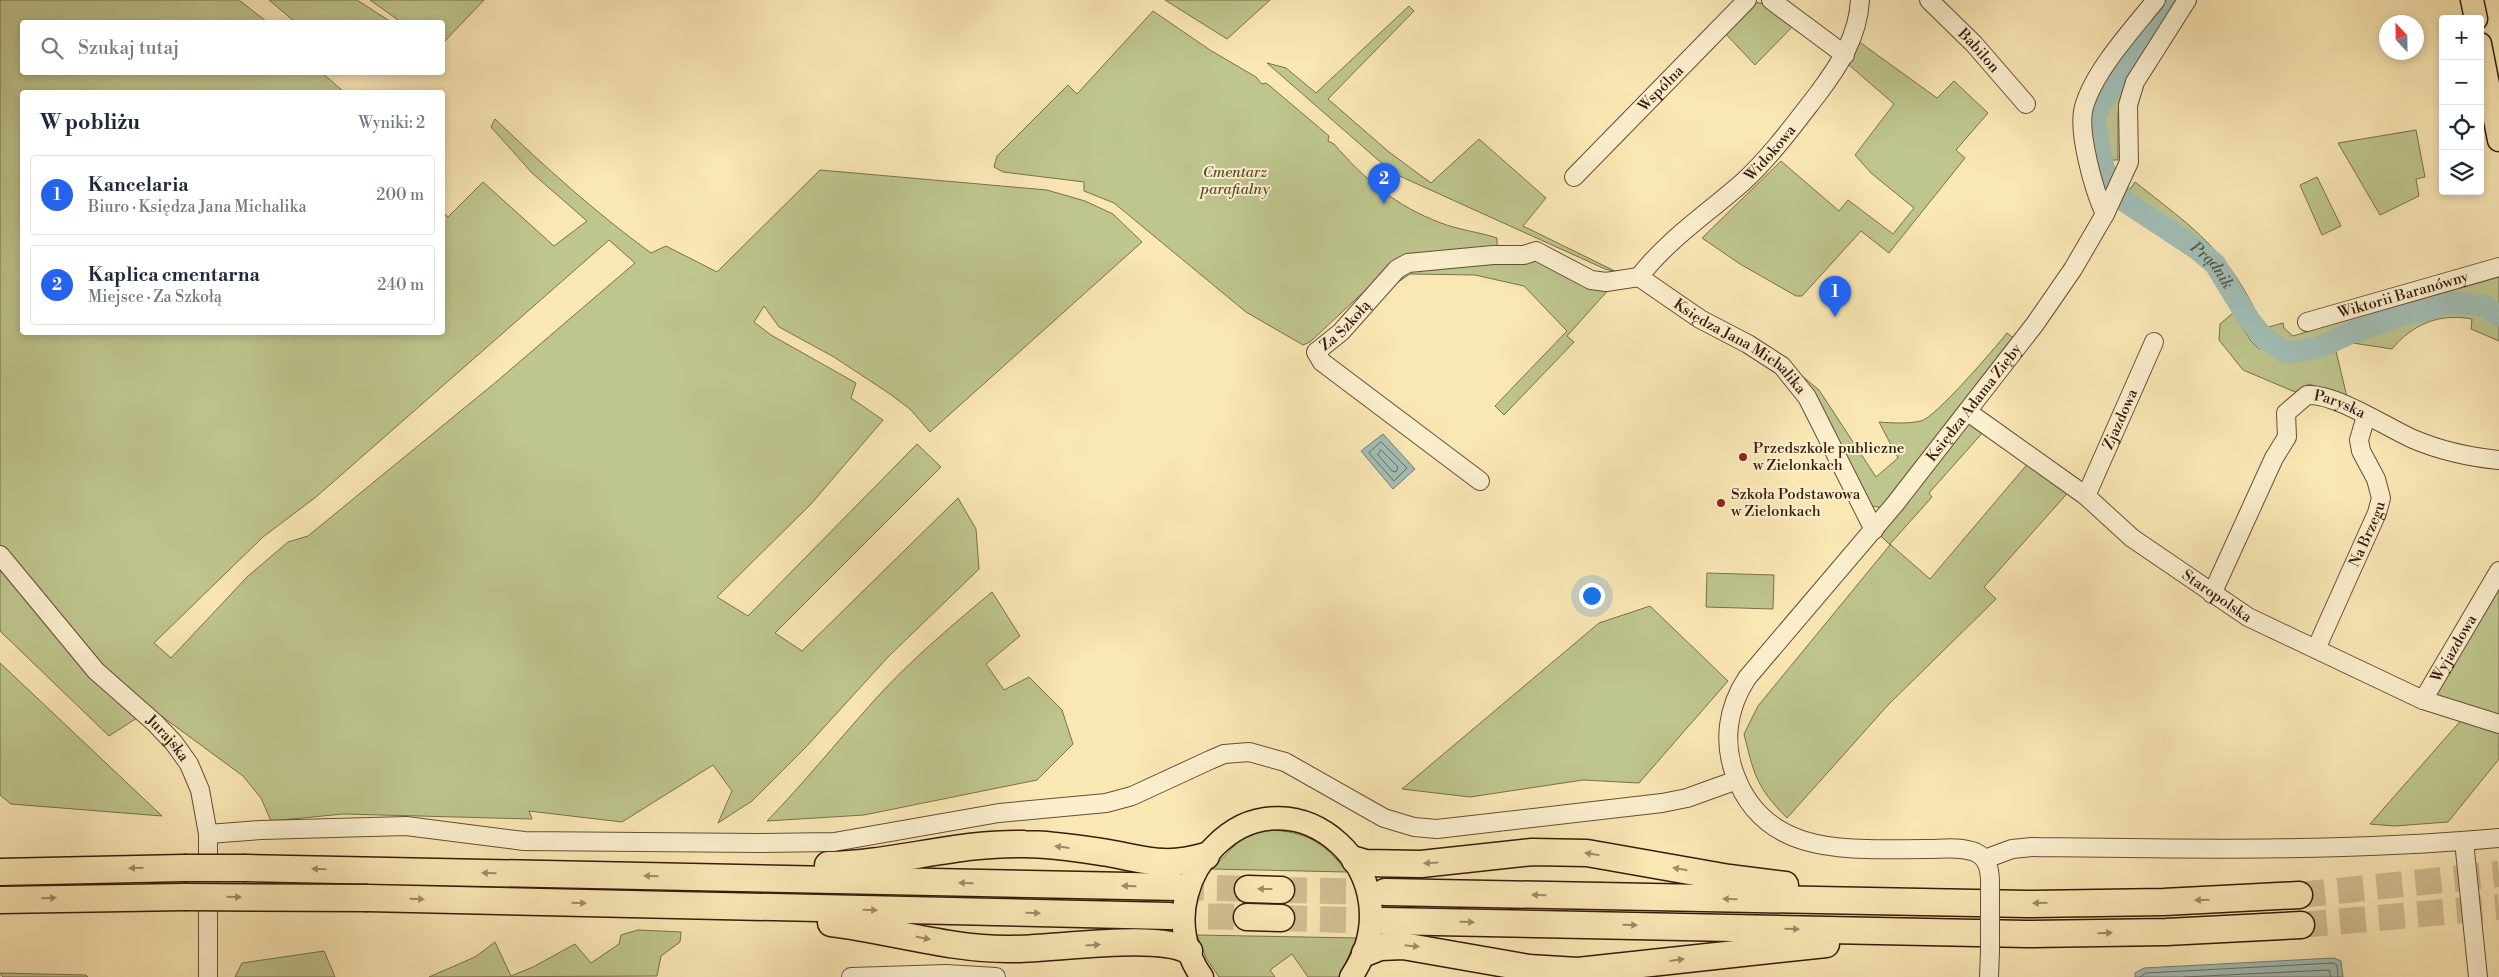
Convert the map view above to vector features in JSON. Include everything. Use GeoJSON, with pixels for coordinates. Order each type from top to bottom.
{"type":"FeatureCollection","features":[{"type":"Feature","properties":{"kind":"highway"},"geometry":{"type":"LineString","coordinates":[[700,877],[789,866],[879,861],[995,845],[1043,845],[1110,854],[1144,862],[1187,862],[1206,856]]}},
{"type":"Feature","properties":{"kind":"highway"},"geometry":{"type":"LineString","coordinates":[[1355,860],[1365,863],[1421,864],[1532,852],[1587,852],[1729,878],[1826,891],[1884,902]]}},
{"type":"Feature","properties":{"kind":"highway"},"geometry":{"type":"LineString","coordinates":[[0,872],[184,868],[368,869],[1178,887]]}},
{"type":"Feature","properties":{"kind":"highway"},"geometry":{"type":"LineString","coordinates":[[1248,889],[1281,890]]}},
{"type":"Feature","properties":{"kind":"highway"},"geometry":{"type":"LineString","coordinates":[[1385,892],[2027,904],[2164,902],[2299,895]]}},
{"type":"Feature","properties":{"kind":"highway"},"geometry":{"type":"LineString","coordinates":[[0,900],[186,896],[368,898],[1168,916]]}},
{"type":"Feature","properties":{"kind":"highway"},"geometry":{"type":"LineString","coordinates":[[734,907],[788,920],[854,926],[1008,950],[1151,943],[1180,946],[1188,951]]}},
{"type":"Feature","properties":{"kind":"highway"},"geometry":{"type":"LineString","coordinates":[[1247,918],[1281,918]]}},
{"type":"Feature","properties":{"kind":"highway"},"geometry":{"type":"LineString","coordinates":[[1384,921],[1956,932],[2156,932],[2301,925]]}},
{"type":"Feature","properties":{"kind":"highway"},"geometry":{"type":"LineString","coordinates":[[1358,969],[1380,947],[1404,946],[1529,968],[1578,971],[1740,952],[1956,932]]}},
{"type":"Feature","properties":{"kind":"main road"},"geometry":{"type":"LineString","coordinates":[[2472,0],[2475,15]]}},
{"type":"Feature","properties":{"kind":"main road"},"geometry":{"type":"LineString","coordinates":[[2483,60],[2499,140]]}},
{"type":"Feature","properties":{"kind":"main road"},"geometry":{"type":"LineString","coordinates":[[1202,977],[1188,951],[1183,923],[1186,898],[1195,872],[1206,856],[1222,839],[1234,831],[1275,818],[1292,819],[1327,834],[1345,848],[1355,860],[1366,882],[1372,908],[1370,934],[1358,969]]}},
{"type":"Feature","properties":{"kind":"street","name":"Wspólna"},"geometry":{"type":"LineString","coordinates":[[1574,177],[1748,0]]}},
{"type":"Feature","properties":{"kind":"street"},"geometry":{"type":"LineString","coordinates":[[1772,0],[1845,55]]}},
{"type":"Feature","properties":{"kind":"street","name":"Widokowa"},"geometry":{"type":"LineString","coordinates":[[1639,278],[1655,259],[1762,163],[1789,132],[1845,55],[1859,20],[1860,0]]}},
{"type":"Feature","properties":{"kind":"street","name":"Babilon"},"geometry":{"type":"LineString","coordinates":[[1929,0],[1974,44],[2026,104]]}},
{"type":"Feature","properties":{"kind":"street"},"geometry":{"type":"LineString","coordinates":[[2106,211],[2096,194],[2081,121],[2084,106],[2095,81],[2169,4]]}},
{"type":"Feature","properties":{"kind":"street","name":"Księdza Adama Zięby"},"geometry":{"type":"LineString","coordinates":[[1985,859],[1966,849],[1836,848],[1799,840],[1765,820],[1748,801],[1737,780],[1729,751],[1729,727],[1732,706],[1741,686],[1874,530],[1968,412],[2035,324],[2073,269],[2106,211],[2129,162],[2128,106],[2135,82],[2146,62],[2169,4]]}},
{"type":"Feature","properties":{"kind":"street","name":"Za Szkołą"},"geometry":{"type":"LineString","coordinates":[[1480,481],[1322,362],[1316,352],[1341,332],[1397,269],[1408,263],[1524,254],[1536,251],[1591,280],[1606,282],[1639,278]]}},
{"type":"Feature","properties":{"kind":"street","name":"Wiktorii Baranówny"},"geometry":{"type":"LineString","coordinates":[[2307,322],[2499,267]]}},
{"type":"Feature","properties":{"kind":"street","name":"Księdza Jana Michalika"},"geometry":{"type":"LineString","coordinates":[[1639,278],[1700,319],[1748,344],[1782,366],[1807,396],[1874,530]]}},
{"type":"Feature","properties":{"kind":"street","name":"Zjazdowa"},"geometry":{"type":"LineString","coordinates":[[2086,496],[2154,342]]}},
{"type":"Feature","properties":{"kind":"street","name":"Paryska"},"geometry":{"type":"LineString","coordinates":[[2212,594],[2274,458],[2287,437],[2286,413],[2307,395],[2319,394],[2414,440],[2450,453],[2499,460]]}},
{"type":"Feature","properties":{"kind":"street","name":"Staropolska"},"geometry":{"type":"LineString","coordinates":[[1968,412],[2086,496],[2132,538],[2248,617],[2423,700],[2499,724]]}},
{"type":"Feature","properties":{"kind":"street","name":"Na Brzegu"},"geometry":{"type":"LineString","coordinates":[[2316,649],[2377,513],[2381,498],[2376,479],[2361,451],[2359,440],[2366,416]]}},
{"type":"Feature","properties":{"kind":"street","name":"Jurajska"},"geometry":{"type":"LineString","coordinates":[[0,554],[96,671],[174,743],[189,764],[200,790],[208,834],[208,977]]}},
{"type":"Feature","properties":{"kind":"street","name":"Wyjazdowa"},"geometry":{"type":"LineString","coordinates":[[2423,700],[2499,571]]}},
{"type":"Feature","properties":{"kind":"street"},"geometry":{"type":"LineString","coordinates":[[208,834],[371,826],[428,828],[524,840],[759,844],[834,842],[999,813],[1106,803],[1132,796],[1217,757],[1249,752],[1285,762],[1395,822],[1437,829],[1662,803],[1687,798],[1737,780]]}},
{"type":"Feature","properties":{"kind":"street"},"geometry":{"type":"LineString","coordinates":[[1988,977],[1990,883],[1989,866],[1985,859],[2012,849],[2032,847],[2325,848],[2499,838]]}},
{"type":"Feature","properties":{"kind":"street"},"geometry":{"type":"LineString","coordinates":[[2464,841],[2478,977]]}},
{"type":"Feature","properties":{"kind":"street"},"geometry":{"type":"LineString","coordinates":[[852,977],[905,974],[996,977]]}},
{"type":"Feature","properties":{"kind":"green space"},"geometry":{"type":"Polygon","coordinates":[[[0,0],[239,0],[264,20],[20,20],[20,75],[324,75],[342,90],[20,90],[20,335],[445,335],[445,214],[448,217],[483,182],[554,246],[587,221],[532,173],[491,127],[495,119],[571,189],[651,253],[666,246],[717,272],[820,170],[1047,190],[1085,201],[1113,214],[1142,242],[930,432],[910,409],[890,394],[834,357],[779,327],[764,306],[754,322],[771,335],[856,383],[851,398],[883,420],[811,504],[717,597],[748,616],[917,444],[941,467],[775,633],[802,651],[958,498],[976,529],[979,569],[888,657],[805,748],[752,801],[718,823],[732,791],[713,765],[622,822],[529,811],[532,819],[343,814],[271,821],[261,798],[243,776],[126,690],[94,661],[67,622],[0,545],[0,0]],[[609,240],[316,497],[263,537],[154,643],[171,658],[247,577],[288,542],[308,536],[496,382],[635,263],[609,240]]]}},
{"type":"Feature","properties":{"kind":"green space"},"geometry":{"type":"Polygon","coordinates":[[[269,0],[357,0],[388,20],[293,20],[269,0]]]}},
{"type":"Feature","properties":{"kind":"green space"},"geometry":{"type":"Polygon","coordinates":[[[370,0],[484,0],[445,41],[445,20],[398,20],[370,0]]]}},
{"type":"Feature","properties":{"kind":"green space"},"geometry":{"type":"Polygon","coordinates":[[[1165,0],[1270,0],[1227,39],[1165,0]]]}},
{"type":"Feature","properties":{"kind":"green space"},"geometry":{"type":"Polygon","coordinates":[[[1755,2],[1768,5],[1796,23],[1755,65],[1723,31],[1755,2]]]}},
{"type":"Feature","properties":{"kind":"green space"},"geometry":{"type":"Polygon","coordinates":[[[2159,5],[2172,13],[2124,90],[2118,114],[2118,160],[2112,160],[2103,185],[2092,139],[2092,110],[2106,78],[2116,62],[2159,5]]]}},
{"type":"Feature","properties":{"kind":"green space"},"geometry":{"type":"Polygon","coordinates":[[[1409,6],[1414,11],[1328,99],[1389,152],[1431,183],[1479,139],[1546,198],[1523,226],[1617,272],[1605,269],[1393,173],[1267,63],[1286,68],[1316,93],[1409,6]]]}},
{"type":"Feature","properties":{"kind":"green space","name":"Cmentarz parafialny"},"geometry":{"type":"Polygon","coordinates":[[[1153,11],[1210,50],[1256,77],[1262,84],[1266,83],[1270,86],[1329,136],[1328,141],[1334,144],[1357,169],[1382,191],[1410,209],[1441,223],[1497,238],[1497,250],[1416,254],[1393,261],[1370,286],[1310,342],[1303,345],[1246,312],[1114,203],[1084,191],[1084,182],[1003,172],[994,167],[997,156],[1068,85],[1077,94],[1153,11]]]}},
{"type":"Feature","properties":{"kind":"green space"},"geometry":{"type":"Polygon","coordinates":[[[1858,41],[1937,98],[1954,81],[1988,113],[1956,150],[1965,158],[1889,253],[1861,231],[1802,296],[1796,296],[1740,264],[1702,238],[1781,161],[1839,211],[1848,200],[1893,234],[1914,208],[1871,173],[1855,155],[1894,104],[1848,64],[1858,41]]]}},
{"type":"Feature","properties":{"kind":"green space"},"geometry":{"type":"Polygon","coordinates":[[[2416,130],[2425,177],[2416,179],[2419,196],[2380,215],[2338,143],[2416,130]]]}},
{"type":"Feature","properties":{"kind":"green space"},"geometry":{"type":"Polygon","coordinates":[[[2317,177],[2341,226],[2322,235],[2300,185],[2317,177]]]}},
{"type":"Feature","properties":{"kind":"green space"},"geometry":{"type":"Polygon","coordinates":[[[2135,182],[2188,224],[2213,248],[2238,280],[2265,328],[2283,323],[2284,328],[2293,336],[2499,273],[2499,341],[2471,329],[2472,319],[2449,318],[2438,319],[2418,327],[2400,340],[2392,349],[2346,342],[2335,347],[2347,397],[2309,384],[2295,392],[2243,370],[2219,340],[2220,324],[2233,313],[2251,341],[2259,349],[2265,345],[2249,328],[2216,274],[2117,208],[2135,182]]]}},
{"type":"Feature","properties":{"kind":"green space"},"geometry":{"type":"Polygon","coordinates":[[[1492,259],[1542,261],[1611,287],[1567,336],[1574,342],[1504,415],[1495,406],[1567,331],[1524,286],[1475,275],[1410,274],[1382,293],[1397,273],[1492,259]]]}},
{"type":"Feature","properties":{"kind":"green space"},"geometry":{"type":"Polygon","coordinates":[[[2007,333],[2015,339],[1887,508],[1869,506],[1796,371],[1819,390],[1876,477],[1898,458],[1879,422],[1910,423],[1921,421],[1928,417],[1965,382],[2007,333]]]}},
{"type":"Feature","properties":{"kind":"green space"},"geometry":{"type":"Polygon","coordinates":[[[1970,422],[1985,430],[1929,493],[1932,497],[1890,544],[1930,579],[2030,461],[2072,488],[1984,587],[1996,599],[1888,705],[1787,818],[1762,788],[1754,770],[1744,734],[1758,706],[1890,545],[1879,534],[1970,422]]]}},
{"type":"Feature","properties":{"kind":"green space"},"geometry":{"type":"Polygon","coordinates":[[[0,566],[98,685],[137,718],[109,736],[0,631],[0,566]]]}},
{"type":"Feature","properties":{"kind":"green space"},"geometry":{"type":"Polygon","coordinates":[[[1707,573],[1774,575],[1773,609],[1706,607],[1707,573]]]}},
{"type":"Feature","properties":{"kind":"green space"},"geometry":{"type":"Polygon","coordinates":[[[2499,582],[2499,717],[2438,698],[2435,692],[2499,582]]]}},
{"type":"Feature","properties":{"kind":"green space"},"geometry":{"type":"Polygon","coordinates":[[[992,592],[1020,636],[986,664],[1004,690],[1029,677],[1062,710],[1073,744],[1037,780],[864,815],[767,821],[899,674],[992,592]]]}},
{"type":"Feature","properties":{"kind":"green space"},"geometry":{"type":"Polygon","coordinates":[[[1650,606],[1728,681],[1639,783],[1583,780],[1470,797],[1402,789],[1599,623],[1650,606]]]}},
{"type":"Feature","properties":{"kind":"green space"},"geometry":{"type":"Polygon","coordinates":[[[0,663],[162,816],[11,804],[0,795],[0,663]]]}},
{"type":"Feature","properties":{"kind":"green space"},"geometry":{"type":"Polygon","coordinates":[[[2464,717],[2499,728],[2499,759],[2448,822],[2394,826],[2370,824],[2464,717]]]}},
{"type":"Feature","properties":{"kind":"green space"},"geometry":{"type":"Polygon","coordinates":[[[1267,830],[1293,833],[1313,840],[1330,853],[1347,872],[1212,869],[1244,836],[1267,830]]]}},
{"type":"Feature","properties":{"kind":"green space"},"geometry":{"type":"Polygon","coordinates":[[[638,930],[681,932],[680,942],[661,956],[657,976],[429,977],[475,957],[495,942],[511,976],[533,967],[575,944],[591,963],[619,944],[621,935],[638,930]]]}},
{"type":"Feature","properties":{"kind":"green space"},"geometry":{"type":"Polygon","coordinates":[[[1197,935],[1357,938],[1339,977],[1308,977],[1292,954],[1270,970],[1275,977],[1219,977],[1206,958],[1197,935]]]}},
{"type":"Feature","properties":{"kind":"green space"},"geometry":{"type":"Polygon","coordinates":[[[324,951],[335,977],[235,977],[242,963],[324,951]]]}},
{"type":"Feature","properties":{"kind":"green space"},"geometry":{"type":"Polygon","coordinates":[[[0,973],[86,975],[88,977],[3,977],[0,973]]]}},
{"type":"Feature","properties":{"kind":"water"},"geometry":{"type":"Polygon","coordinates":[[[1383,434],[1415,469],[1393,489],[1361,451],[1383,434]]]}},
{"type":"Feature","properties":{"kind":"water"},"geometry":{"type":"Polygon","coordinates":[[[2334,958],[2341,961],[2343,977],[2135,977],[2135,973],[2144,968],[2334,958]]]}},
{"type":"Feature","properties":{"kind":"waterway","name":"Prądnik"},"geometry":{"type":"LineString","coordinates":[[2170,0],[2096,113],[2094,120],[2104,170],[2126,202],[2196,248],[2215,264],[2248,318],[2263,337],[2286,353],[2318,348],[2353,332],[2407,313],[2428,310],[2450,302],[2484,306],[2499,315]]}},
{"type":"Feature","properties":{"kind":"tunnel"},"geometry":{"type":"LineString","coordinates":[[2299,895],[2499,874]]}},
{"type":"Feature","properties":{"kind":"tunnel"},"geometry":{"type":"LineString","coordinates":[[1178,887],[1248,889]]}},
{"type":"Feature","properties":{"kind":"tunnel"},"geometry":{"type":"LineString","coordinates":[[1281,890],[1385,892]]}},
{"type":"Feature","properties":{"kind":"tunnel"},"geometry":{"type":"LineString","coordinates":[[2301,925],[2499,907]]}},
{"type":"Feature","properties":{"kind":"tunnel"},"geometry":{"type":"LineString","coordinates":[[1169,916],[1247,917]]}},
{"type":"Feature","properties":{"kind":"tunnel"},"geometry":{"type":"LineString","coordinates":[[1281,918],[1384,921]]}},
{"type":"Feature","properties":{"kind":"place","name":"Kaplica cmentarna"},"geometry":{"type":"Point","coordinates":[1384,204]}},
{"type":"Feature","properties":{"kind":"place","name":"Kancelaria"},"geometry":{"type":"Point","coordinates":[1835,317]}},
{"type":"Feature","properties":{"kind":"place","name":"Przedszkole publiczne w Zielonkach"},"geometry":{"type":"Point","coordinates":[1743,457]}},
{"type":"Feature","properties":{"kind":"place","name":"Szkoła Podstawowa w Zielonkach"},"geometry":{"type":"Point","coordinates":[1721,503]}}]}
